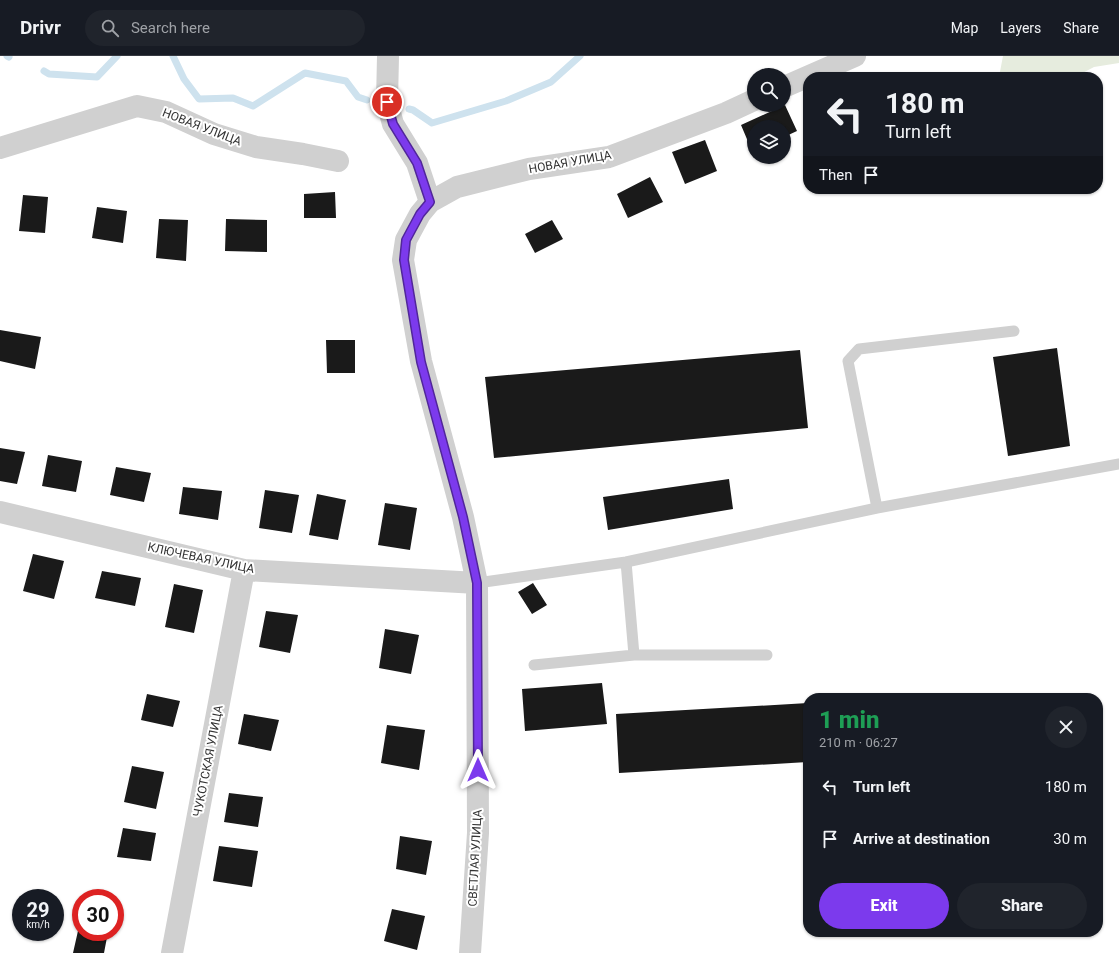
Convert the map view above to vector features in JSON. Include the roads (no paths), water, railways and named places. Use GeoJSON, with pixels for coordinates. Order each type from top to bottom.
{"type":"FeatureCollection","features":[{"type":"Feature","properties":{"kind":"street"},"geometry":{"type":"LineString","coordinates":[[388,56],[387,102],[393,124],[417,163],[430,202]]}},
{"type":"Feature","properties":{"kind":"street"},"geometry":{"type":"LineString","coordinates":[[818,72],[855,56]]}},
{"type":"Feature","properties":{"kind":"street"},"geometry":{"type":"LineString","coordinates":[[791,84],[803,79]]}},
{"type":"Feature","properties":{"kind":"street","name":"НОВАЯ УЛИЦА"},"geometry":{"type":"LineString","coordinates":[[430,202],[457,187],[477,181],[529,169],[609,157],[726,113],[747,103]]}},
{"type":"Feature","properties":{"kind":"street","name":"НОВАЯ УЛИЦА"},"geometry":{"type":"LineString","coordinates":[[0,148],[137,106],[166,112],[214,134],[256,147],[338,161]]}},
{"type":"Feature","properties":{"kind":"street","name":"СВЕТЛАЯ УЛИЦА"},"geometry":{"type":"LineString","coordinates":[[430,202],[420,214],[406,240],[404,260],[421,362],[463,517],[477,583],[478,832],[470,953]]}},
{"type":"Feature","properties":{"kind":"street","name":"КЛЮЧЕВАЯ УЛИЦА"},"geometry":{"type":"LineString","coordinates":[[0,512],[244,570],[477,583]]}},
{"type":"Feature","properties":{"kind":"street","name":"ЧУКОТСКАЯ УЛИЦА"},"geometry":{"type":"LineString","coordinates":[[172,953],[244,570]]}},
{"type":"Feature","properties":{"kind":"lane"},"geometry":{"type":"LineString","coordinates":[[877,508],[848,361],[859,349],[1014,331]]}},
{"type":"Feature","properties":{"kind":"lane"},"geometry":{"type":"LineString","coordinates":[[477,583],[626,562],[877,508],[1119,464]]}},
{"type":"Feature","properties":{"kind":"lane"},"geometry":{"type":"LineString","coordinates":[[626,562],[634,655]]}},
{"type":"Feature","properties":{"kind":"lane"},"geometry":{"type":"LineString","coordinates":[[534,665],[634,655],[767,655]]}},
{"type":"Feature","properties":{"kind":"waterway"},"geometry":{"type":"LineString","coordinates":[[44,71],[49,74],[97,77],[117,56]]}},
{"type":"Feature","properties":{"kind":"waterway"},"geometry":{"type":"LineString","coordinates":[[173,56],[184,79],[199,99],[233,98],[253,106],[305,73],[346,81],[358,97],[367,100]]}},
{"type":"Feature","properties":{"kind":"waterway"},"geometry":{"type":"LineString","coordinates":[[409,109],[413,110],[432,123],[506,101],[551,82],[580,56]]}}]}
